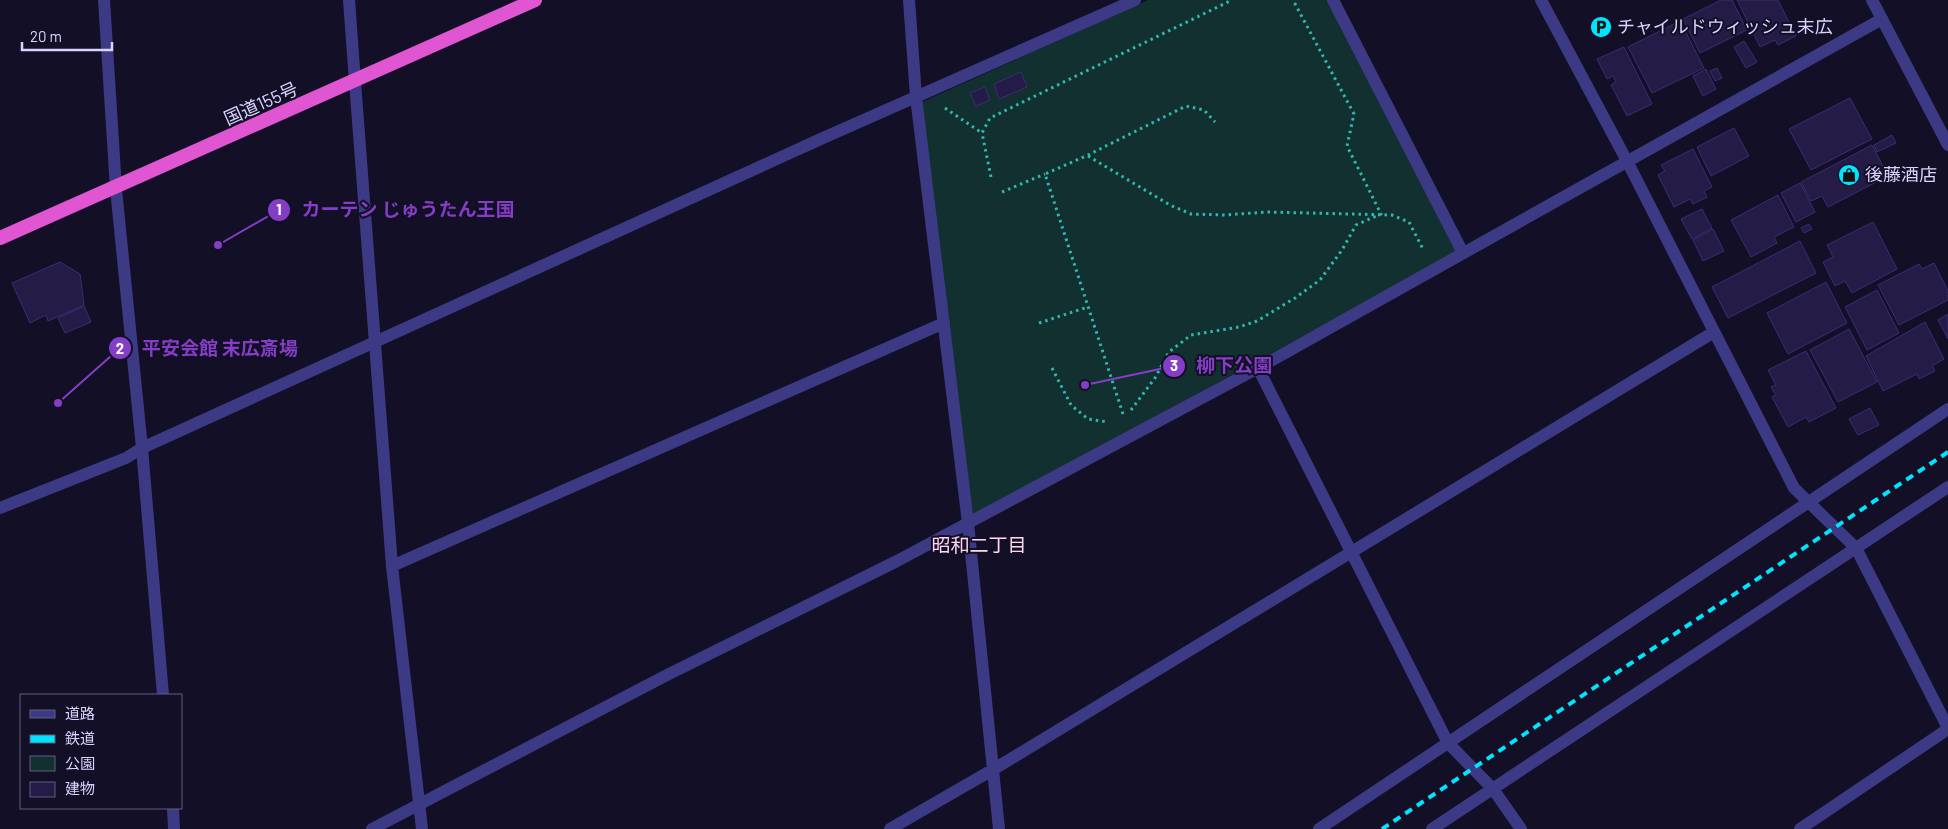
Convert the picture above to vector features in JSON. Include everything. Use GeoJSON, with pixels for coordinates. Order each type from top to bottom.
{"type":"FeatureCollection","features":[{"type":"Feature","properties":{"kind":"highway","name":"国道155号"},"geometry":{"type":"LineString","coordinates":[[0,238],[116,189],[535,0]]}},
{"type":"Feature","properties":{"kind":"street"},"geometry":{"type":"LineString","coordinates":[[104,0],[116,189],[142,448],[163,694]]}},
{"type":"Feature","properties":{"kind":"street"},"geometry":{"type":"LineString","coordinates":[[349,0],[377,341],[392,566],[422,829]]}},
{"type":"Feature","properties":{"kind":"street"},"geometry":{"type":"LineString","coordinates":[[909,0],[968,523],[999,829]]}},
{"type":"Feature","properties":{"kind":"street"},"geometry":{"type":"LineString","coordinates":[[0,508],[126,458],[142,448],[377,341],[1135,0]]}},
{"type":"Feature","properties":{"kind":"street"},"geometry":{"type":"LineString","coordinates":[[1333,0],[1463,253]]}},
{"type":"Feature","properties":{"kind":"street"},"geometry":{"type":"LineString","coordinates":[[1541,0],[1627,161],[1794,488],[1856,548],[1948,728],[1800,829]]}},
{"type":"Feature","properties":{"kind":"street"},"geometry":{"type":"LineString","coordinates":[[1872,0],[1948,145]]}},
{"type":"Feature","properties":{"kind":"street"},"geometry":{"type":"LineString","coordinates":[[372,829],[666,675],[898,561],[1258,368],[1882,19]]}},
{"type":"Feature","properties":{"kind":"street"},"geometry":{"type":"LineString","coordinates":[[392,566],[944,323]]}},
{"type":"Feature","properties":{"kind":"street"},"geometry":{"type":"LineString","coordinates":[[890,829],[994,769],[1350,551],[1714,332]]}},
{"type":"Feature","properties":{"kind":"street"},"geometry":{"type":"LineString","coordinates":[[1258,368],[1448,743],[1493,789],[1521,829]]}},
{"type":"Feature","properties":{"kind":"street"},"geometry":{"type":"LineString","coordinates":[[1319,829],[1948,409]]}},
{"type":"Feature","properties":{"kind":"street"},"geometry":{"type":"LineString","coordinates":[[1432,829],[1948,487]]}},
{"type":"Feature","properties":{"kind":"street"},"geometry":{"type":"LineString","coordinates":[[173,809],[174,829]]}},
{"type":"Feature","properties":{"kind":"path"},"geometry":{"type":"LineString","coordinates":[[992,177],[982,133],[990,118],[1232,0]]}},
{"type":"Feature","properties":{"kind":"path"},"geometry":{"type":"LineString","coordinates":[[1293,0],[1354,114],[1347,146],[1381,214]]}},
{"type":"Feature","properties":{"kind":"path"},"geometry":{"type":"LineString","coordinates":[[920,96],[982,133]]}},
{"type":"Feature","properties":{"kind":"path"},"geometry":{"type":"LineString","coordinates":[[1002,192],[1088,155],[1186,106],[1204,110],[1215,122]]}},
{"type":"Feature","properties":{"kind":"path"},"geometry":{"type":"LineString","coordinates":[[1088,155],[1170,205],[1191,214],[1225,215],[1267,212],[1392,214],[1409,222],[1434,269]]}},
{"type":"Feature","properties":{"kind":"path"},"geometry":{"type":"LineString","coordinates":[[1045,174],[1123,414]]}},
{"type":"Feature","properties":{"kind":"path"},"geometry":{"type":"LineString","coordinates":[[1052,368],[1071,405],[1088,419],[1108,422],[1131,410],[1155,378],[1169,352],[1190,335],[1239,327],[1257,321],[1295,298],[1320,280],[1342,250],[1356,224],[1381,214]]}},
{"type":"Feature","properties":{"kind":"path"},"geometry":{"type":"LineString","coordinates":[[1039,323],[1088,307]]}},
{"type":"Feature","properties":{"kind":"green space"},"geometry":{"type":"Polygon","coordinates":[[[1148,0],[1328,0],[1457,252],[971,517],[922,102],[1148,0]]]}},
{"type":"Feature","properties":{"kind":"building"},"geometry":{"type":"Polygon","coordinates":[[[1721,0],[1732,0],[1747,30],[1700,53],[1683,19],[1721,0]]]}},
{"type":"Feature","properties":{"kind":"building"},"geometry":{"type":"Polygon","coordinates":[[[1737,0],[1778,0],[1796,36],[1778,45],[1775,40],[1760,47],[1737,0]]]}},
{"type":"Feature","properties":{"kind":"building"},"geometry":{"type":"Polygon","coordinates":[[[1680,21],[1704,68],[1652,93],[1628,47],[1680,21]]]}},
{"type":"Feature","properties":{"kind":"building"},"geometry":{"type":"Polygon","coordinates":[[[1744,41],[1757,62],[1746,68],[1734,47],[1744,41]]]}},
{"type":"Feature","properties":{"kind":"building"},"geometry":{"type":"Polygon","coordinates":[[[1624,47],[1652,104],[1627,116],[1611,85],[1616,82],[1613,76],[1607,79],[1597,59],[1624,47]]]}},
{"type":"Feature","properties":{"kind":"building"},"geometry":{"type":"Polygon","coordinates":[[[1717,68],[1722,78],[1715,81],[1710,71],[1717,68]]]}},
{"type":"Feature","properties":{"kind":"building"},"geometry":{"type":"Polygon","coordinates":[[[1706,69],[1716,89],[1703,96],[1693,76],[1706,69]]]}},
{"type":"Feature","properties":{"kind":"building"},"geometry":{"type":"Polygon","coordinates":[[[1021,72],[1027,87],[999,99],[994,84],[1021,72]]]}},
{"type":"Feature","properties":{"kind":"building"},"geometry":{"type":"Polygon","coordinates":[[[985,87],[990,100],[976,106],[970,93],[985,87]]]}},
{"type":"Feature","properties":{"kind":"building"},"geometry":{"type":"Polygon","coordinates":[[[1850,98],[1872,139],[1811,170],[1789,129],[1850,98]]]}},
{"type":"Feature","properties":{"kind":"building"},"geometry":{"type":"Polygon","coordinates":[[[1734,128],[1749,156],[1711,176],[1697,147],[1734,128]]]}},
{"type":"Feature","properties":{"kind":"building"},"geometry":{"type":"Polygon","coordinates":[[[1892,135],[1896,143],[1877,152],[1874,145],[1892,135]]]}},
{"type":"Feature","properties":{"kind":"building"},"geometry":{"type":"Polygon","coordinates":[[[1872,145],[1888,176],[1828,207],[1822,196],[1811,201],[1801,182],[1872,145]]]}},
{"type":"Feature","properties":{"kind":"building"},"geometry":{"type":"Polygon","coordinates":[[[1693,149],[1712,187],[1704,191],[1707,197],[1693,204],[1690,199],[1674,207],[1658,175],[1665,171],[1661,165],[1693,149]]]}},
{"type":"Feature","properties":{"kind":"building"},"geometry":{"type":"Polygon","coordinates":[[[1800,183],[1815,212],[1796,222],[1781,193],[1800,183]]]}},
{"type":"Feature","properties":{"kind":"building"},"geometry":{"type":"Polygon","coordinates":[[[1778,195],[1794,227],[1774,237],[1777,243],[1751,257],[1731,220],[1778,195]]]}},
{"type":"Feature","properties":{"kind":"building"},"geometry":{"type":"Polygon","coordinates":[[[1702,209],[1712,228],[1692,239],[1681,219],[1702,209]]]}},
{"type":"Feature","properties":{"kind":"building"},"geometry":{"type":"Polygon","coordinates":[[[1873,222],[1897,269],[1852,293],[1845,281],[1835,286],[1823,262],[1833,257],[1827,245],[1873,222]]]}},
{"type":"Feature","properties":{"kind":"building"},"geometry":{"type":"Polygon","coordinates":[[[1809,224],[1812,229],[1804,233],[1801,228],[1809,224]]]}},
{"type":"Feature","properties":{"kind":"building"},"geometry":{"type":"Polygon","coordinates":[[[1713,229],[1724,251],[1703,261],[1693,240],[1713,229]]]}},
{"type":"Feature","properties":{"kind":"building"},"geometry":{"type":"Polygon","coordinates":[[[1800,241],[1816,273],[1728,318],[1712,287],[1800,241]]]}},
{"type":"Feature","properties":{"kind":"building"},"geometry":{"type":"Polygon","coordinates":[[[60,262],[80,274],[84,305],[48,321],[46,315],[30,323],[12,283],[60,262]]]}},
{"type":"Feature","properties":{"kind":"building"},"geometry":{"type":"Polygon","coordinates":[[[1934,263],[1948,291],[1948,300],[1899,325],[1878,285],[1919,264],[1922,269],[1934,263]]]}},
{"type":"Feature","properties":{"kind":"building"},"geometry":{"type":"Polygon","coordinates":[[[1826,282],[1847,323],[1788,354],[1767,313],[1826,282]]]}},
{"type":"Feature","properties":{"kind":"building"},"geometry":{"type":"Polygon","coordinates":[[[1877,290],[1899,333],[1867,350],[1845,307],[1877,290]]]}},
{"type":"Feature","properties":{"kind":"building"},"geometry":{"type":"Polygon","coordinates":[[[84,306],[91,322],[65,333],[58,318],[84,306]]]}},
{"type":"Feature","properties":{"kind":"building"},"geometry":{"type":"Polygon","coordinates":[[[1948,314],[1948,339],[1938,320],[1948,314]]]}},
{"type":"Feature","properties":{"kind":"building"},"geometry":{"type":"Polygon","coordinates":[[[1925,322],[1944,359],[1932,366],[1935,371],[1919,379],[1917,374],[1883,391],[1866,356],[1925,322]]]}},
{"type":"Feature","properties":{"kind":"building"},"geometry":{"type":"Polygon","coordinates":[[[1849,329],[1877,382],[1838,402],[1810,350],[1849,329]]]}},
{"type":"Feature","properties":{"kind":"building"},"geometry":{"type":"Polygon","coordinates":[[[1806,351],[1836,408],[1809,422],[1806,417],[1788,427],[1772,397],[1776,395],[1771,387],[1776,385],[1768,370],[1806,351]]]}},
{"type":"Feature","properties":{"kind":"building"},"geometry":{"type":"Polygon","coordinates":[[[1870,408],[1879,425],[1858,435],[1849,419],[1870,408]]]}},
{"type":"Feature","properties":{"kind":"railway"},"geometry":{"type":"LineString","coordinates":[[1382,829],[1948,452]]}},
{"type":"Feature","properties":{"kind":"place","name":"チャイルドウィッシュ末広"},"geometry":{"type":"Point","coordinates":[1601,27]}},
{"type":"Feature","properties":{"kind":"place","name":"後藤酒店"},"geometry":{"type":"Point","coordinates":[1849,175]}},
{"type":"Feature","properties":{"kind":"place","name":"カーテン じゅうたん王国"},"geometry":{"type":"Point","coordinates":[218,245]}},
{"type":"Feature","properties":{"kind":"place","name":"柳下公園"},"geometry":{"type":"Point","coordinates":[1085,385]}},
{"type":"Feature","properties":{"kind":"place","name":"平安会館 末広斎場"},"geometry":{"type":"Point","coordinates":[58,403]}},
{"type":"Feature","properties":{"kind":"district","name":"昭和二丁目"},"geometry":{"type":"Point","coordinates":[979,545]}}]}
